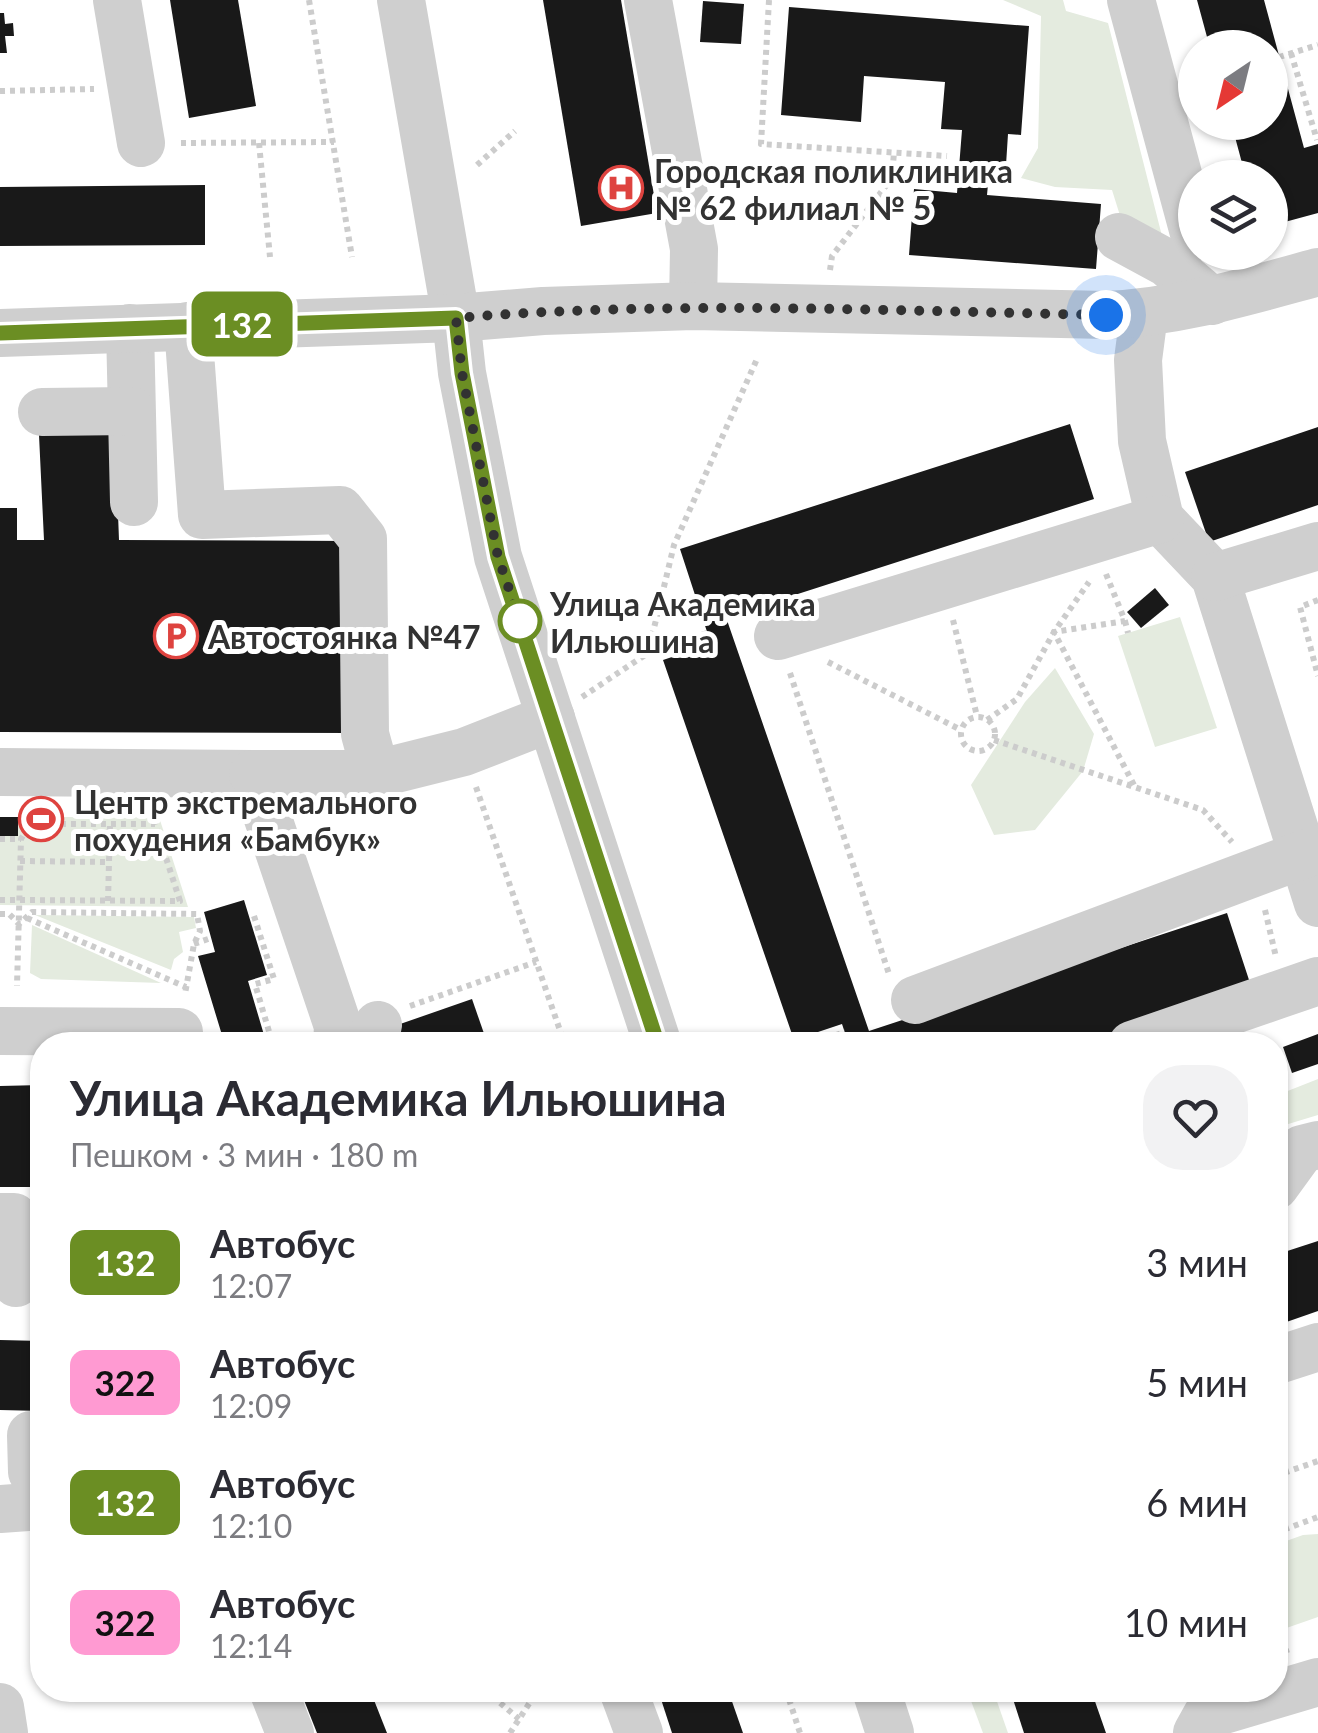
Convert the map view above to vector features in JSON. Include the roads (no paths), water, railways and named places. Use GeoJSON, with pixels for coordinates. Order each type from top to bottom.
{"type":"FeatureCollection","features":[{"type":"Feature","properties":{"kind":"street"},"geometry":{"type":"LineString","coordinates":[[117,0],[141,143]]}},
{"type":"Feature","properties":{"kind":"street"},"geometry":{"type":"LineString","coordinates":[[401,0],[462,373],[498,557],[654,1032]]}},
{"type":"Feature","properties":{"kind":"street"},"geometry":{"type":"LineString","coordinates":[[648,0],[694,249],[693,306]]}},
{"type":"Feature","properties":{"kind":"street"},"geometry":{"type":"LineString","coordinates":[[1128,2],[1178,178]]}},
{"type":"Feature","properties":{"kind":"street"},"geometry":{"type":"LineString","coordinates":[[1118,237],[1167,263],[1212,300]]}},
{"type":"Feature","properties":{"kind":"street"},"geometry":{"type":"LineString","coordinates":[[1204,270],[1212,300]]}},
{"type":"Feature","properties":{"kind":"street"},"geometry":{"type":"LineString","coordinates":[[0,333],[693,306],[1144,314],[1318,272]]}},
{"type":"Feature","properties":{"kind":"street"},"geometry":{"type":"LineString","coordinates":[[1144,314],[1138,360],[1142,441],[1160,519],[1215,577],[1311,851],[1318,902]]}},
{"type":"Feature","properties":{"kind":"street"},"geometry":{"type":"LineString","coordinates":[[188,326],[202,516],[340,510],[363,539],[365,734],[376,774]]}},
{"type":"Feature","properties":{"kind":"street"},"geometry":{"type":"LineString","coordinates":[[130,328],[134,502]]}},
{"type":"Feature","properties":{"kind":"street"},"geometry":{"type":"LineString","coordinates":[[42,412],[131,410]]}},
{"type":"Feature","properties":{"kind":"street"},"geometry":{"type":"LineString","coordinates":[[778,636],[1160,519]]}},
{"type":"Feature","properties":{"kind":"street"},"geometry":{"type":"LineString","coordinates":[[1215,577],[1318,546]]}},
{"type":"Feature","properties":{"kind":"street"},"geometry":{"type":"LineString","coordinates":[[0,772],[376,774],[464,752],[551,718]]}},
{"type":"Feature","properties":{"kind":"street"},"geometry":{"type":"LineString","coordinates":[[253,774],[338,1026],[350,1032]]}},
{"type":"Feature","properties":{"kind":"street"},"geometry":{"type":"LineString","coordinates":[[902,987],[1311,851]]}},
{"type":"Feature","properties":{"kind":"street"},"geometry":{"type":"LineString","coordinates":[[1170,1032],[1318,981]]}},
{"type":"Feature","properties":{"kind":"street"},"geometry":{"type":"LineString","coordinates":[[0,1030],[183,1010]]}},
{"type":"Feature","properties":{"kind":"street"},"geometry":{"type":"LineString","coordinates":[[1288,1168],[1302,1149],[1318,1145]]}},
{"type":"Feature","properties":{"kind":"street"},"geometry":{"type":"LineString","coordinates":[[0,1217],[14,1217],[19,1283]]}},
{"type":"Feature","properties":{"kind":"street"},"geometry":{"type":"LineString","coordinates":[[1288,1356],[1318,1347]]}},
{"type":"Feature","properties":{"kind":"street"},"geometry":{"type":"LineString","coordinates":[[0,1510],[30,1480]]}},
{"type":"Feature","properties":{"kind":"street"},"geometry":{"type":"LineString","coordinates":[[1288,1691],[1318,1682]]}},
{"type":"Feature","properties":{"kind":"street"},"geometry":{"type":"LineString","coordinates":[[278,1702],[290,1733]]}},
{"type":"Feature","properties":{"kind":"street"},"geometry":{"type":"LineString","coordinates":[[627,1702],[639,1733]]}},
{"type":"Feature","properties":{"kind":"street"},"geometry":{"type":"LineString","coordinates":[[880,1702],[890,1733]]}},
{"type":"Feature","properties":{"kind":"street"},"geometry":{"type":"LineString","coordinates":[[1198,1733],[1207,1715],[1251,1702]]}},
{"type":"Feature","properties":{"kind":"street"},"geometry":{"type":"LineString","coordinates":[[0,1707],[4,1733]]}},
{"type":"Feature","properties":{"kind":"place","name":"Городская поликлиника № 62 филиал № 5"},"geometry":{"type":"Point","coordinates":[621,188]}},
{"type":"Feature","properties":{"kind":"place","name":"Улица Академика Ильюшина"},"geometry":{"type":"Point","coordinates":[520,621]}},
{"type":"Feature","properties":{"kind":"place","name":"Автостоянка №47"},"geometry":{"type":"Point","coordinates":[176,636]}},
{"type":"Feature","properties":{"kind":"place","name":"Центр экстремального похудения «Бамбук»"},"geometry":{"type":"Point","coordinates":[41,819]}}]}
